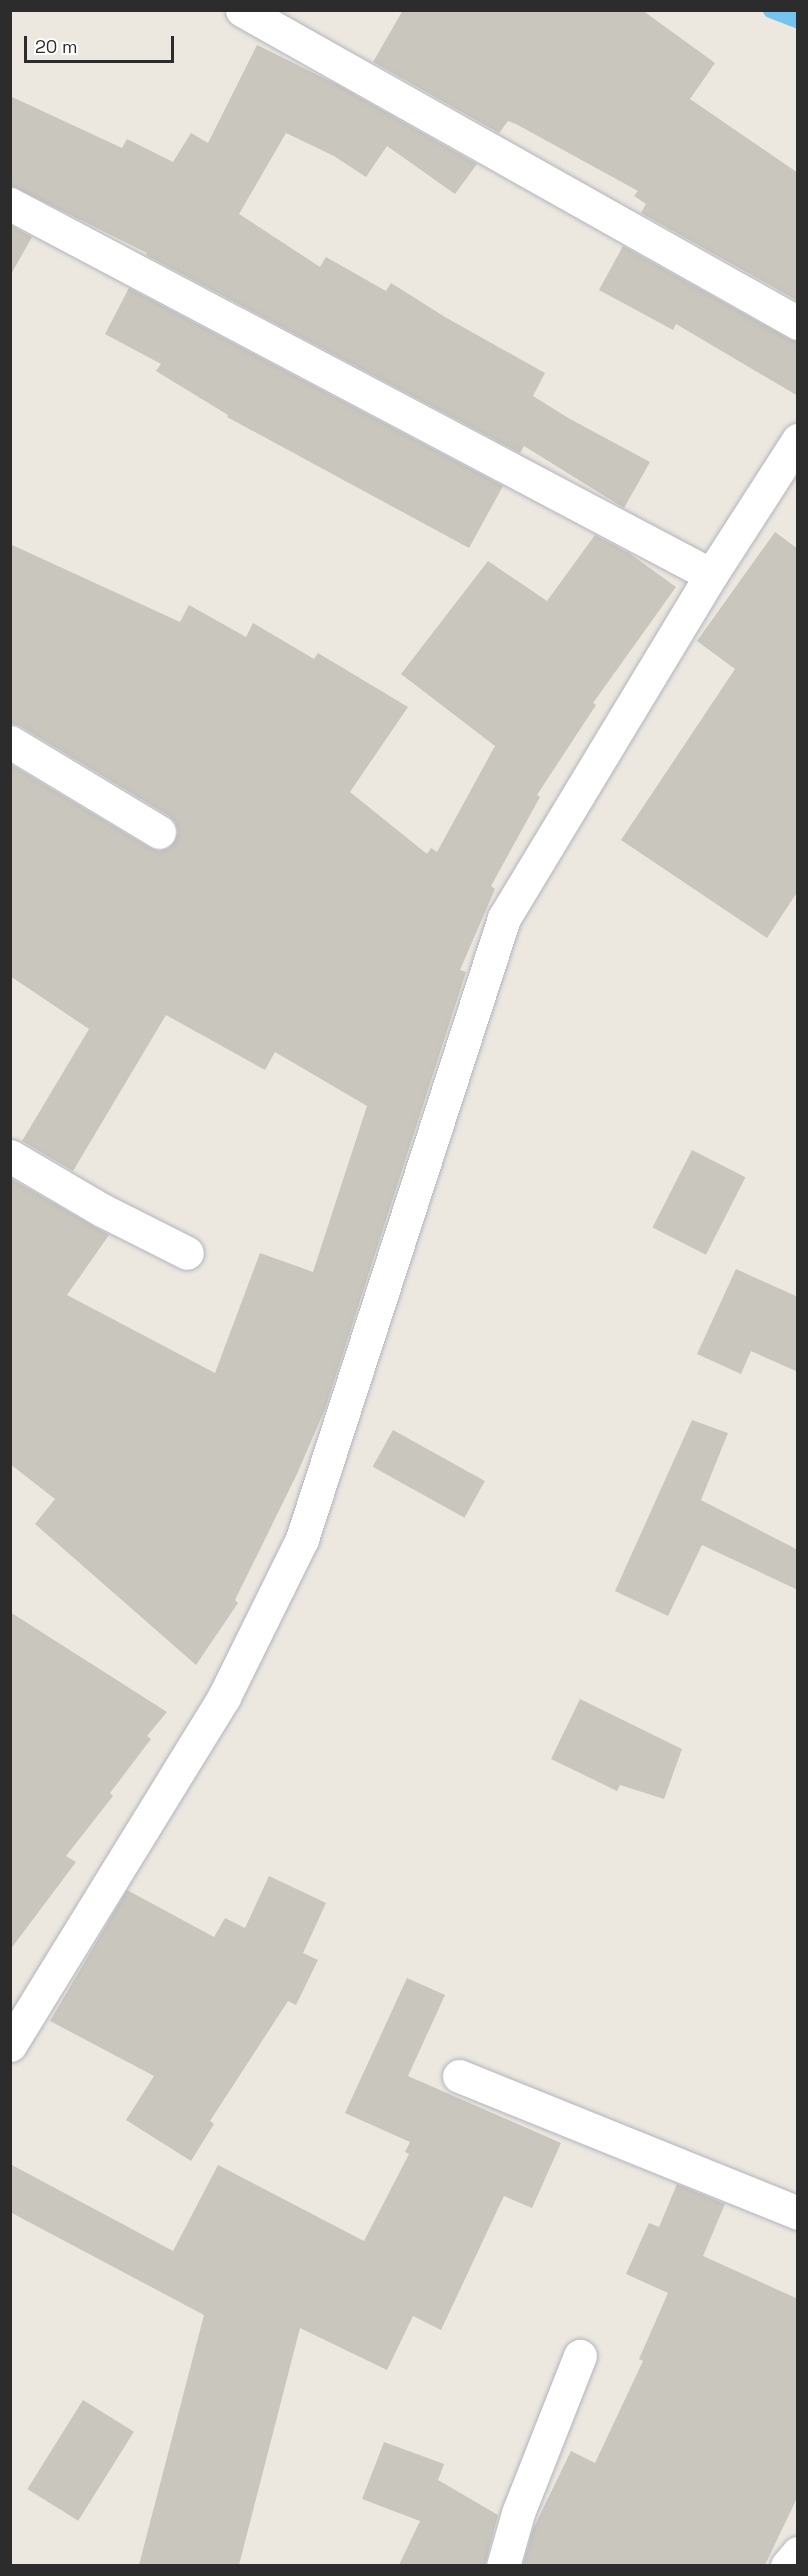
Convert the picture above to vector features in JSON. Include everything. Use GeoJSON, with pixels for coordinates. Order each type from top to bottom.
{"type":"FeatureCollection","features":[{"type":"Feature","properties":{"kind":"street"},"geometry":{"type":"LineString","coordinates":[[242,10],[798,323]]}},
{"type":"Feature","properties":{"kind":"street"},"geometry":{"type":"LineString","coordinates":[[10,204],[711,574]]}},
{"type":"Feature","properties":{"kind":"street"},"geometry":{"type":"LineString","coordinates":[[10,2045],[224,1696],[302,1539],[504,918],[711,574],[798,440]]}},
{"type":"Feature","properties":{"kind":"street"},"geometry":{"type":"LineString","coordinates":[[10,742],[159,832]]}},
{"type":"Feature","properties":{"kind":"street"},"geometry":{"type":"LineString","coordinates":[[10,1156],[102,1210],[188,1253]]}},
{"type":"Feature","properties":{"kind":"street"},"geometry":{"type":"LineString","coordinates":[[459,2076],[798,2213]]}},
{"type":"Feature","properties":{"kind":"street"},"geometry":{"type":"LineString","coordinates":[[503,2565],[518,2512],[580,2356]]}},
{"type":"Feature","properties":{"kind":"street"},"geometry":{"type":"LineString","coordinates":[[787,2565],[798,2553]]}},
{"type":"Feature","properties":{"kind":"building"},"geometry":{"type":"Polygon","coordinates":[[[403,10],[642,10],[715,63],[690,99],[798,173],[798,301],[641,213],[646,204],[634,196],[638,191],[516,124],[508,121],[499,133],[373,62],[403,10]]]}},
{"type":"Feature","properties":{"kind":"building"},"geometry":{"type":"Polygon","coordinates":[[[257,45],[336,84],[477,164],[455,194],[387,146],[366,177],[334,156],[286,133],[239,214],[320,267],[326,257],[386,291],[391,283],[445,317],[545,373],[533,396],[570,419],[650,462],[624,508],[524,446],[520,453],[146,255],[147,253],[10,185],[10,96],[122,148],[127,139],[173,162],[191,133],[208,143],[257,45]]]}},
{"type":"Feature","properties":{"kind":"building"},"geometry":{"type":"Polygon","coordinates":[[[10,225],[32,237],[10,276],[10,225]]]}},
{"type":"Feature","properties":{"kind":"building"},"geometry":{"type":"Polygon","coordinates":[[[623,246],[798,342],[798,396],[676,324],[673,330],[599,290],[623,246]]]}},
{"type":"Feature","properties":{"kind":"building"},"geometry":{"type":"Polygon","coordinates":[[[129,288],[503,486],[469,548],[227,417],[228,415],[156,371],[161,364],[105,334],[129,288]]]}},
{"type":"Feature","properties":{"kind":"building"},"geometry":{"type":"Polygon","coordinates":[[[775,532],[798,549],[798,891],[767,938],[621,840],[735,669],[697,641],[775,532]]]}},
{"type":"Feature","properties":{"kind":"building"},"geometry":{"type":"Polygon","coordinates":[[[595,535],[629,553],[676,587],[593,703],[596,705],[537,795],[540,797],[491,886],[495,889],[460,970],[466,972],[325,1409],[297,1474],[235,1600],[238,1603],[196,1665],[35,1524],[55,1499],[10,1464],[10,1178],[109,1235],[67,1295],[215,1373],[260,1253],[313,1272],[367,1106],[275,1052],[265,1070],[166,1015],[73,1171],[22,1141],[89,1029],[10,976],[10,764],[150,848],[159,851],[169,848],[178,832],[175,822],[169,816],[20,726],[10,723],[10,544],[180,622],[189,605],[246,637],[253,623],[314,659],[318,653],[408,707],[350,792],[427,854],[431,848],[437,852],[495,746],[401,674],[488,561],[547,601],[595,535]]]}},
{"type":"Feature","properties":{"kind":"building"},"geometry":{"type":"Polygon","coordinates":[[[692,1150],[745,1177],[706,1255],[653,1228],[692,1150]]]}},
{"type":"Feature","properties":{"kind":"building"},"geometry":{"type":"Polygon","coordinates":[[[736,1269],[798,1297],[798,1372],[751,1351],[741,1374],[697,1354],[736,1269]]]}},
{"type":"Feature","properties":{"kind":"building"},"geometry":{"type":"Polygon","coordinates":[[[692,1420],[728,1433],[701,1500],[798,1550],[798,1590],[702,1545],[668,1616],[615,1591],[692,1420]]]}},
{"type":"Feature","properties":{"kind":"building"},"geometry":{"type":"Polygon","coordinates":[[[393,1430],[485,1481],[464,1518],[373,1467],[393,1430]]]}},
{"type":"Feature","properties":{"kind":"building"},"geometry":{"type":"Polygon","coordinates":[[[10,1612],[167,1712],[147,1736],[151,1739],[110,1793],[113,1796],[66,1856],[76,1862],[10,1950],[10,1612]]]}},
{"type":"Feature","properties":{"kind":"building"},"geometry":{"type":"Polygon","coordinates":[[[580,1699],[682,1749],[664,1799],[620,1785],[617,1791],[551,1759],[580,1699]]]}},
{"type":"Feature","properties":{"kind":"building"},"geometry":{"type":"Polygon","coordinates":[[[269,1876],[326,1903],[303,1953],[318,1960],[296,2005],[288,2001],[210,2121],[214,2124],[191,2161],[126,2120],[154,2076],[50,2021],[127,1890],[214,1937],[225,1918],[245,1928],[269,1876]]]}},
{"type":"Feature","properties":{"kind":"building"},"geometry":{"type":"Polygon","coordinates":[[[407,1978],[445,1995],[408,2076],[561,2143],[532,2208],[504,2196],[441,2330],[413,2316],[387,2370],[300,2328],[239,2565],[139,2565],[204,2315],[10,2212],[10,2164],[173,2251],[218,2165],[364,2241],[409,2154],[405,2152],[410,2142],[345,2113],[407,1978]]]}},
{"type":"Feature","properties":{"kind":"building"},"geometry":{"type":"Polygon","coordinates":[[[677,2184],[725,2204],[703,2256],[798,2299],[798,2496],[765,2565],[523,2565],[533,2529],[571,2451],[595,2463],[643,2361],[639,2359],[668,2293],[626,2274],[649,2223],[659,2227],[677,2184]]]}},
{"type":"Feature","properties":{"kind":"building"},"geometry":{"type":"Polygon","coordinates":[[[83,2400],[134,2432],[78,2521],[27,2489],[83,2400]]]}},
{"type":"Feature","properties":{"kind":"building"},"geometry":{"type":"Polygon","coordinates":[[[384,2442],[444,2464],[438,2480],[498,2515],[485,2565],[399,2565],[420,2521],[362,2499],[384,2442]]]}},
{"type":"Feature","properties":{"kind":"waterway"},"geometry":{"type":"LineString","coordinates":[[770,10],[798,21]]}}]}
